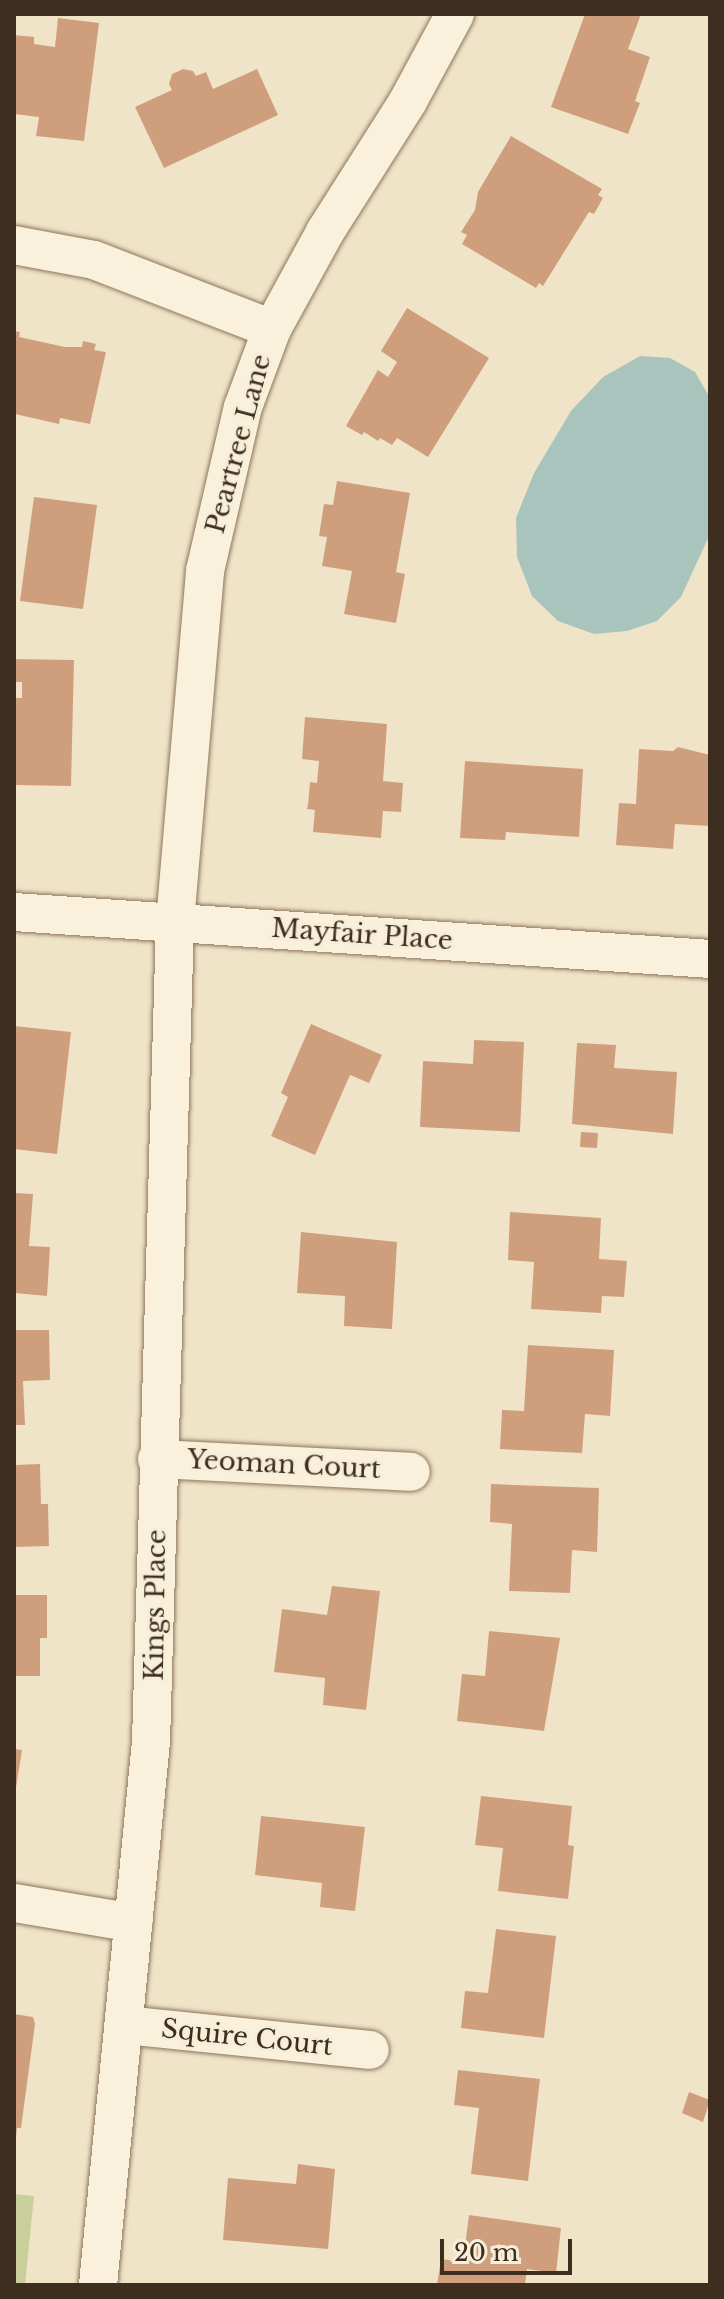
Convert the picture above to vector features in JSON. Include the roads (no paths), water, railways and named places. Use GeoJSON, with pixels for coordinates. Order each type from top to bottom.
{"type":"FeatureCollection","features":[{"type":"Feature","properties":{"kind":"street","name":"Peartree Lane"},"geometry":{"type":"LineString","coordinates":[[175,922],[205,571],[243,407],[272,329],[325,232],[408,101],[455,14]]}},
{"type":"Feature","properties":{"kind":"street"},"geometry":{"type":"LineString","coordinates":[[14,245],[94,260],[272,329]]}},
{"type":"Feature","properties":{"kind":"street","name":"Mayfair Place"},"geometry":{"type":"LineString","coordinates":[[14,912],[710,959]]}},
{"type":"Feature","properties":{"kind":"street","name":"Kings Place"},"geometry":{"type":"LineString","coordinates":[[98,2285],[125,2025],[155,1672],[157,1459],[175,922]]}},
{"type":"Feature","properties":{"kind":"street","name":"Yeoman Court"},"geometry":{"type":"LineString","coordinates":[[157,1459],[411,1472]]}},
{"type":"Feature","properties":{"kind":"street"},"geometry":{"type":"LineString","coordinates":[[14,1903],[133,1923]]}},
{"type":"Feature","properties":{"kind":"street","name":"Squire Court"},"geometry":{"type":"LineString","coordinates":[[125,2025],[370,2050]]}},
{"type":"Feature","properties":{"kind":"water"},"geometry":{"type":"Polygon","coordinates":[[[640,356],[670,358],[695,372],[710,398],[710,534],[681,597],[657,621],[627,631],[594,634],[558,621],[532,596],[517,557],[516,518],[534,473],[571,411],[603,377],[640,356]]]}}]}
